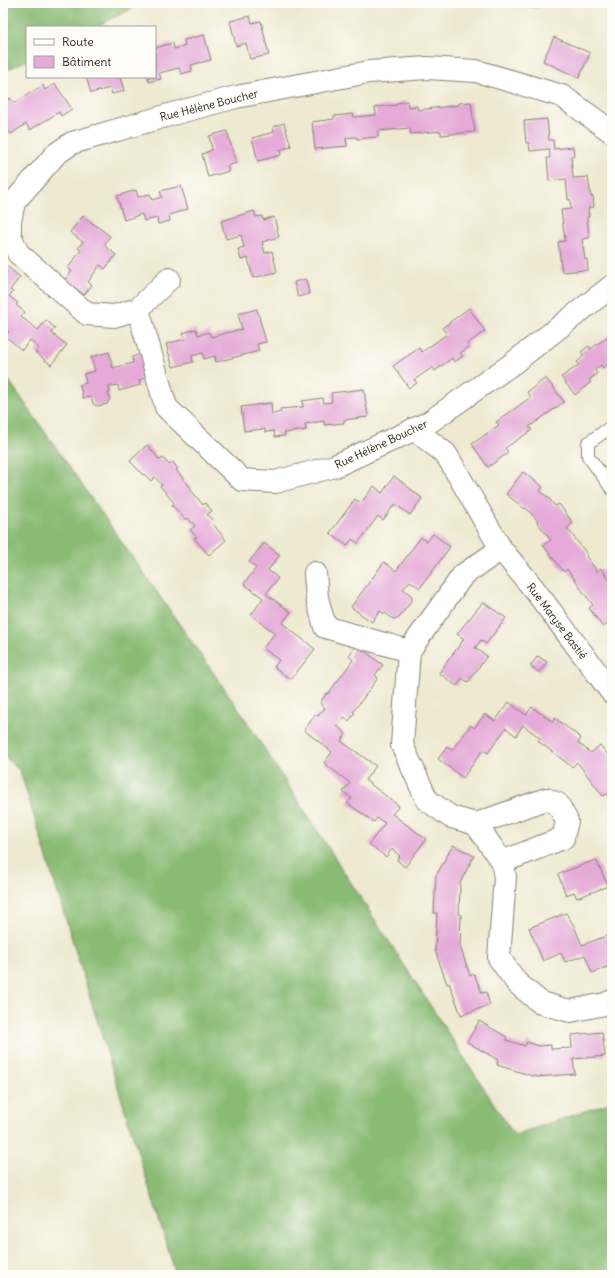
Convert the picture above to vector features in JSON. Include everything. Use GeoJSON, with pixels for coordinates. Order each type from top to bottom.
{"type":"FeatureCollection","features":[{"type":"Feature","properties":{"kind":"street","name":"Rue Hélène Boucher"},"geometry":{"type":"LineString","coordinates":[[169,279],[138,309],[114,316],[88,314],[18,253],[10,235],[10,221],[14,202],[56,154],[72,143],[236,96],[369,72],[426,68],[476,71],[562,96],[612,132]]}},
{"type":"Feature","properties":{"kind":"street","name":"Rue Hélène Boucher"},"geometry":{"type":"LineString","coordinates":[[138,309],[166,407],[242,480],[275,482],[335,466],[428,422],[512,364],[612,286]]}},
{"type":"Feature","properties":{"kind":"street","name":"Rue Maryse Bastié"},"geometry":{"type":"LineString","coordinates":[[414,429],[446,454],[502,549],[612,693]]}},
{"type":"Feature","properties":{"kind":"street"},"geometry":{"type":"LineString","coordinates":[[502,549],[462,575],[409,651],[402,744],[427,800],[451,817],[476,824],[546,799],[558,804],[567,821],[563,838],[502,862]]}},
{"type":"Feature","properties":{"kind":"street"},"geometry":{"type":"LineString","coordinates":[[315,573],[317,598],[325,627],[409,651]]}},
{"type":"Feature","properties":{"kind":"street"},"geometry":{"type":"LineString","coordinates":[[476,824],[502,862],[505,877],[499,958],[517,983],[541,1003],[570,1011],[605,1004],[612,1001]]}},
{"type":"Feature","properties":{"kind":"lane"},"geometry":{"type":"LineString","coordinates":[[612,426],[588,442],[588,456],[612,489]]}},
{"type":"Feature","properties":{"kind":"green space"},"geometry":{"type":"Polygon","coordinates":[[[3,3],[143,3],[97,26],[26,26],[26,60],[3,72],[3,3]]]}},
{"type":"Feature","properties":{"kind":"green space"},"geometry":{"type":"Polygon","coordinates":[[[453,3],[538,3],[538,7],[453,3]]]}},
{"type":"Feature","properties":{"kind":"green space"},"geometry":{"type":"Polygon","coordinates":[[[3,372],[240,711],[514,1135],[612,1102],[612,1275],[176,1275],[20,771],[3,755],[3,372]]]}},
{"type":"Feature","properties":{"kind":"building"},"geometry":{"type":"Polygon","coordinates":[[[250,16],[252,23],[261,21],[269,55],[250,59],[246,43],[236,46],[230,21],[250,16]]]}},
{"type":"Feature","properties":{"kind":"building"},"geometry":{"type":"Polygon","coordinates":[[[204,35],[211,60],[191,65],[192,71],[181,74],[179,68],[159,73],[161,79],[149,82],[148,78],[156,78],[156,48],[173,43],[174,49],[185,46],[184,40],[204,35]]]}},
{"type":"Feature","properties":{"kind":"building"},"geometry":{"type":"Polygon","coordinates":[[[554,37],[590,53],[579,78],[543,61],[554,37]]]}},
{"type":"Feature","properties":{"kind":"building"},"geometry":{"type":"Polygon","coordinates":[[[86,78],[120,78],[124,91],[112,94],[110,88],[91,93],[86,78]]]}},
{"type":"Feature","properties":{"kind":"building"},"geometry":{"type":"Polygon","coordinates":[[[55,84],[72,109],[61,116],[59,112],[30,130],[26,124],[11,134],[3,123],[3,102],[10,98],[14,103],[43,85],[45,90],[55,84]]]}},
{"type":"Feature","properties":{"kind":"building"},"geometry":{"type":"Polygon","coordinates":[[[407,101],[408,107],[417,106],[418,110],[471,102],[475,132],[441,135],[441,131],[411,134],[410,128],[378,131],[378,137],[357,139],[356,137],[346,138],[347,146],[315,149],[312,122],[334,119],[334,116],[353,114],[354,117],[376,115],[375,107],[397,105],[397,103],[407,101]]]}},
{"type":"Feature","properties":{"kind":"building"},"geometry":{"type":"Polygon","coordinates":[[[547,119],[549,140],[553,140],[554,149],[573,147],[574,156],[571,156],[573,178],[588,177],[594,207],[588,208],[589,217],[587,217],[589,238],[582,239],[588,270],[562,272],[558,242],[565,241],[561,210],[571,209],[570,199],[568,200],[566,179],[549,181],[547,158],[550,158],[549,149],[530,151],[529,143],[526,143],[524,121],[547,119]]]}},
{"type":"Feature","properties":{"kind":"building"},"geometry":{"type":"Polygon","coordinates":[[[284,123],[291,146],[280,150],[281,155],[258,161],[252,138],[274,132],[273,127],[284,123]]]}},
{"type":"Feature","properties":{"kind":"building"},"geometry":{"type":"Polygon","coordinates":[[[227,131],[236,163],[227,166],[229,171],[208,177],[202,154],[212,150],[209,136],[227,131]]]}},
{"type":"Feature","properties":{"kind":"building"},"geometry":{"type":"Polygon","coordinates":[[[181,186],[188,209],[169,215],[170,221],[158,224],[157,218],[144,221],[142,214],[124,220],[117,196],[136,190],[138,197],[150,194],[152,200],[162,197],[160,191],[181,186]]]}},
{"type":"Feature","properties":{"kind":"building"},"geometry":{"type":"Polygon","coordinates":[[[254,211],[256,217],[262,216],[263,220],[274,217],[279,237],[262,242],[265,253],[272,251],[277,272],[253,278],[248,258],[241,260],[238,249],[244,247],[241,235],[226,239],[221,221],[254,211]]]}},
{"type":"Feature","properties":{"kind":"building"},"geometry":{"type":"Polygon","coordinates":[[[83,216],[110,236],[104,245],[116,255],[105,269],[100,265],[88,282],[92,285],[84,295],[65,280],[72,271],[68,268],[81,250],[78,248],[83,242],[70,232],[83,216]]]}},
{"type":"Feature","properties":{"kind":"building"},"geometry":{"type":"Polygon","coordinates":[[[3,263],[20,277],[10,290],[13,292],[9,296],[18,303],[16,305],[25,312],[21,317],[38,330],[46,320],[55,328],[51,333],[67,345],[51,365],[35,352],[39,348],[30,340],[22,350],[5,336],[9,332],[3,327],[3,263]]]}},
{"type":"Feature","properties":{"kind":"building"},"geometry":{"type":"Polygon","coordinates":[[[306,279],[309,294],[298,297],[294,282],[306,279]]]}},
{"type":"Feature","properties":{"kind":"building"},"geometry":{"type":"Polygon","coordinates":[[[469,308],[485,331],[467,344],[469,347],[460,353],[463,356],[454,362],[452,358],[435,371],[433,367],[414,380],[417,383],[409,388],[393,366],[419,348],[422,352],[447,334],[442,328],[469,308]]]}},
{"type":"Feature","properties":{"kind":"building"},"geometry":{"type":"Polygon","coordinates":[[[257,309],[266,342],[257,344],[259,351],[216,362],[215,356],[204,359],[203,353],[192,356],[193,362],[173,367],[166,344],[185,339],[183,333],[196,329],[198,335],[209,332],[211,337],[242,329],[238,314],[257,309]]]}},
{"type":"Feature","properties":{"kind":"building"},"geometry":{"type":"Polygon","coordinates":[[[612,333],[612,362],[603,368],[601,365],[595,370],[597,374],[589,380],[591,382],[575,395],[561,377],[579,365],[577,362],[584,356],[581,352],[589,346],[591,349],[612,333]]]}},
{"type":"Feature","properties":{"kind":"building"},"geometry":{"type":"Polygon","coordinates":[[[109,352],[113,368],[133,363],[132,357],[143,353],[150,376],[139,380],[140,385],[119,391],[118,385],[109,387],[110,393],[108,393],[110,399],[107,404],[97,406],[93,404],[90,397],[83,398],[80,385],[86,383],[84,374],[95,371],[91,357],[109,352]]]}},
{"type":"Feature","properties":{"kind":"building"},"geometry":{"type":"Polygon","coordinates":[[[546,378],[564,402],[529,427],[532,430],[505,448],[508,453],[488,467],[472,444],[499,425],[496,422],[531,397],[527,392],[546,378]]]}},
{"type":"Feature","properties":{"kind":"building"},"geometry":{"type":"Polygon","coordinates":[[[364,389],[368,417],[344,420],[344,423],[335,424],[324,425],[324,421],[305,424],[306,430],[284,433],[285,436],[275,437],[274,431],[265,432],[265,429],[244,431],[241,407],[271,403],[272,414],[281,412],[280,409],[303,407],[302,401],[323,398],[324,403],[332,402],[331,393],[364,389]]]}},
{"type":"Feature","properties":{"kind":"building"},"geometry":{"type":"Polygon","coordinates":[[[147,445],[160,460],[163,458],[169,465],[173,462],[178,469],[176,470],[191,488],[190,489],[203,505],[205,503],[212,511],[207,515],[214,521],[212,523],[226,540],[209,555],[194,538],[197,537],[190,530],[195,526],[188,518],[186,520],[172,505],[174,503],[160,486],[162,485],[155,477],[151,481],[144,474],[143,475],[130,461],[147,445]]]}},
{"type":"Feature","properties":{"kind":"building"},"geometry":{"type":"Polygon","coordinates":[[[523,472],[543,487],[540,491],[548,497],[555,506],[559,504],[573,523],[567,528],[588,555],[586,556],[597,571],[601,568],[612,584],[612,631],[607,624],[603,627],[589,608],[593,605],[579,585],[567,569],[564,572],[543,545],[551,540],[537,522],[538,521],[526,508],[525,509],[506,494],[523,472]]]}},
{"type":"Feature","properties":{"kind":"building"},"geometry":{"type":"Polygon","coordinates":[[[394,476],[422,498],[410,515],[395,504],[383,520],[378,516],[358,543],[352,539],[347,546],[330,533],[355,499],[361,503],[374,486],[382,493],[394,476]]]}},
{"type":"Feature","properties":{"kind":"building"},"geometry":{"type":"Polygon","coordinates":[[[433,534],[450,547],[420,588],[410,581],[403,589],[411,595],[412,600],[399,618],[393,619],[380,611],[372,622],[351,607],[384,562],[396,571],[421,537],[427,542],[433,534]]]}},
{"type":"Feature","properties":{"kind":"building"},"geometry":{"type":"Polygon","coordinates":[[[264,543],[280,555],[268,570],[278,578],[266,594],[291,612],[282,623],[315,649],[292,678],[289,678],[274,667],[279,660],[263,648],[275,633],[251,615],[263,598],[244,584],[256,568],[249,562],[264,543]]]}},
{"type":"Feature","properties":{"kind":"building"},"geometry":{"type":"Polygon","coordinates":[[[483,602],[506,618],[486,644],[481,640],[475,648],[487,656],[468,682],[462,678],[457,686],[439,673],[464,639],[457,634],[483,602]]]}},
{"type":"Feature","properties":{"kind":"building"},"geometry":{"type":"Polygon","coordinates":[[[356,645],[383,665],[375,675],[378,678],[353,712],[355,713],[349,721],[344,717],[337,726],[346,734],[341,741],[376,766],[365,780],[399,806],[392,814],[426,839],[405,867],[397,860],[400,856],[392,849],[386,857],[369,844],[385,823],[377,818],[374,822],[347,803],[352,798],[343,792],[350,783],[324,763],[332,752],[304,730],[316,714],[318,716],[325,708],[321,705],[321,701],[327,693],[328,694],[353,660],[349,656],[356,645]]]}},
{"type":"Feature","properties":{"kind":"building"},"geometry":{"type":"Polygon","coordinates":[[[538,656],[547,662],[539,672],[530,666],[538,656]]]}},
{"type":"Feature","properties":{"kind":"building"},"geometry":{"type":"Polygon","coordinates":[[[509,702],[526,715],[532,707],[553,722],[555,718],[581,738],[578,743],[591,753],[600,745],[612,760],[612,798],[610,793],[603,796],[577,762],[572,767],[538,741],[540,738],[523,725],[516,736],[506,728],[488,753],[483,750],[463,778],[438,759],[447,747],[452,750],[471,725],[474,728],[485,714],[495,721],[509,702]]]}},
{"type":"Feature","properties":{"kind":"building"},"geometry":{"type":"Polygon","coordinates":[[[453,845],[474,856],[460,883],[460,946],[470,976],[474,974],[482,993],[486,992],[490,1005],[461,1015],[449,983],[447,984],[435,950],[437,913],[434,913],[436,876],[453,845]]]}},
{"type":"Feature","properties":{"kind":"building"},"geometry":{"type":"Polygon","coordinates":[[[596,860],[608,886],[577,898],[574,892],[566,895],[558,874],[596,860]]]}},
{"type":"Feature","properties":{"kind":"building"},"geometry":{"type":"Polygon","coordinates":[[[566,913],[574,926],[582,945],[612,934],[612,965],[592,973],[585,955],[565,962],[561,953],[543,961],[529,928],[566,913]]]}},
{"type":"Feature","properties":{"kind":"building"},"geometry":{"type":"Polygon","coordinates":[[[479,1021],[507,1037],[506,1040],[525,1046],[527,1042],[539,1046],[551,1045],[551,1049],[572,1048],[571,1035],[602,1032],[605,1056],[573,1059],[575,1074],[536,1077],[497,1065],[498,1060],[467,1042],[479,1021]]]}}]}
